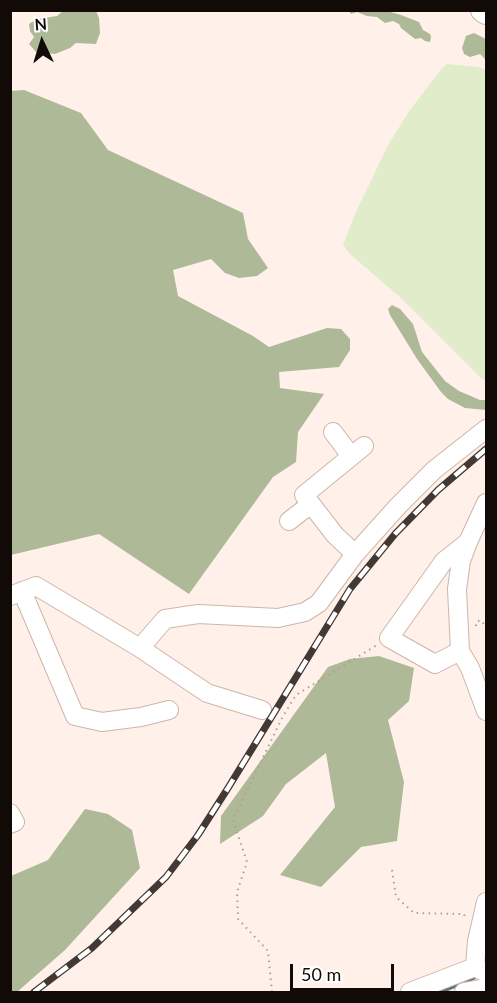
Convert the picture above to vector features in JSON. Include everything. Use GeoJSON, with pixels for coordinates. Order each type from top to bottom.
{"type":"FeatureCollection","features":[{"type":"Feature","properties":{"kind":"street"},"geometry":{"type":"LineString","coordinates":[[140,648],[165,619],[198,614],[278,618],[305,612],[319,603],[355,554],[398,506],[434,470],[486,429]]}},
{"type":"Feature","properties":{"kind":"street"},"geometry":{"type":"LineString","coordinates":[[333,432],[358,451],[304,495],[335,535],[355,554]]}},
{"type":"Feature","properties":{"kind":"street"},"geometry":{"type":"LineString","coordinates":[[486,503],[461,561],[457,589],[460,651],[470,668],[486,711]]}},
{"type":"Feature","properties":{"kind":"street"},"geometry":{"type":"LineString","coordinates":[[289,521],[311,504]]}},
{"type":"Feature","properties":{"kind":"street"},"geometry":{"type":"LineString","coordinates":[[460,651],[435,664],[389,638],[444,561],[468,542]]}},
{"type":"Feature","properties":{"kind":"street"},"geometry":{"type":"LineString","coordinates":[[169,710],[141,717],[102,722],[75,716],[16,594],[36,586],[140,648],[207,693],[262,710]]}},
{"type":"Feature","properties":{"kind":"street"},"geometry":{"type":"LineString","coordinates":[[10,813],[15,822],[10,824]]}},
{"type":"Feature","properties":{"kind":"street"},"geometry":{"type":"LineString","coordinates":[[410,993],[481,970],[477,941],[486,902]]}},
{"type":"Feature","properties":{"kind":"path"},"geometry":{"type":"LineString","coordinates":[[273,993],[268,951],[238,919],[237,892],[247,862],[233,820],[282,718],[296,695],[389,638]]}},
{"type":"Feature","properties":{"kind":"path"},"geometry":{"type":"LineString","coordinates":[[392,870],[396,897],[414,913],[464,914],[468,927],[477,941]]}},
{"type":"Feature","properties":{"kind":"green space"},"geometry":{"type":"Polygon","coordinates":[[[63,11],[96,11],[100,33],[96,44],[76,43],[55,54],[36,52],[29,44],[34,37],[29,24],[37,19],[57,16],[63,11]]]}},
{"type":"Feature","properties":{"kind":"green space"},"geometry":{"type":"Polygon","coordinates":[[[349,11],[387,11],[401,15],[419,22],[423,30],[430,34],[430,42],[421,38],[415,39],[393,21],[385,23],[377,17],[357,12],[351,14],[349,11]]]}},
{"type":"Feature","properties":{"kind":"green space"},"geometry":{"type":"Polygon","coordinates":[[[474,33],[486,39],[486,60],[480,54],[470,57],[464,54],[462,48],[466,36],[474,33]]]}},
{"type":"Feature","properties":{"kind":"green space"},"geometry":{"type":"Polygon","coordinates":[[[447,64],[486,70],[486,381],[343,245],[388,145],[410,110],[447,64]]]}},
{"type":"Feature","properties":{"kind":"green space"},"geometry":{"type":"Polygon","coordinates":[[[24,90],[81,113],[108,150],[243,213],[248,239],[268,268],[257,276],[239,278],[225,273],[211,259],[173,270],[178,296],[269,347],[327,328],[341,329],[350,339],[350,350],[339,367],[279,372],[280,388],[324,394],[298,432],[296,462],[273,477],[189,594],[99,534],[11,555],[10,91],[24,90]]]}},
{"type":"Feature","properties":{"kind":"green space"},"geometry":{"type":"Polygon","coordinates":[[[392,305],[400,309],[413,324],[422,352],[445,381],[459,391],[480,400],[486,400],[486,410],[465,408],[448,399],[441,392],[390,315],[388,309],[392,305]]]}},
{"type":"Feature","properties":{"kind":"green space"},"geometry":{"type":"Polygon","coordinates":[[[379,656],[414,668],[409,701],[388,720],[404,782],[397,841],[361,847],[321,887],[280,875],[335,807],[326,753],[286,784],[263,816],[220,844],[221,816],[328,667],[350,659],[379,656]]]}},
{"type":"Feature","properties":{"kind":"green space"},"geometry":{"type":"Polygon","coordinates":[[[85,809],[108,814],[132,830],[140,868],[65,950],[17,992],[11,992],[11,876],[48,860],[85,809]]]}},
{"type":"Feature","properties":{"kind":"waterway"},"geometry":{"type":"LineString","coordinates":[[440,992],[475,977]]}},
{"type":"Feature","properties":{"kind":"railway"},"geometry":{"type":"LineString","coordinates":[[34,992],[92,948],[166,877],[198,835],[350,589],[395,534],[438,490],[486,449]]}}]}
